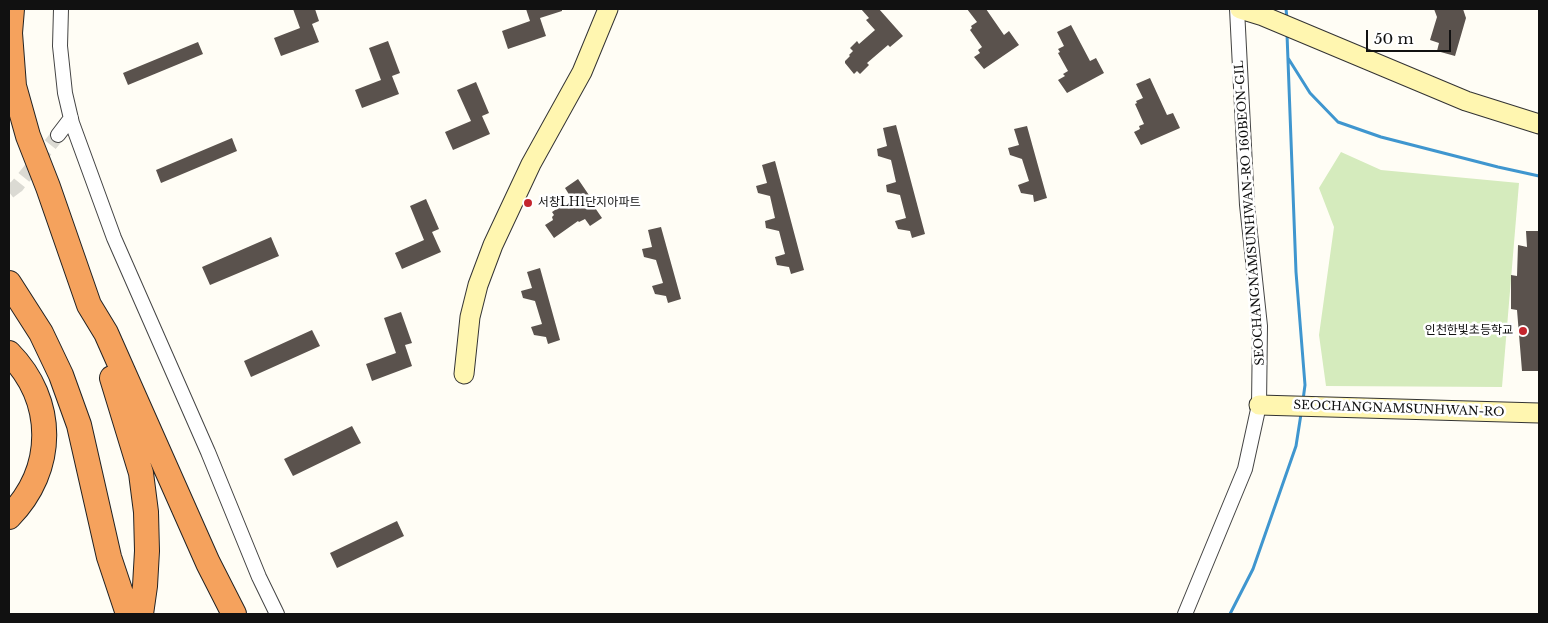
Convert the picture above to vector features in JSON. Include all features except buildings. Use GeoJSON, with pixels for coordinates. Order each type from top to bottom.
{"type":"FeatureCollection","features":[{"type":"Feature","properties":{"kind":"highway"},"geometry":{"type":"LineString","coordinates":[[12,9],[10,33],[14,86],[28,136],[89,305],[141,473],[148,551],[141,614]]}},
{"type":"Feature","properties":{"kind":"highway"},"geometry":{"type":"LineString","coordinates":[[9,283],[41,333],[61,375],[79,425],[109,557],[128,614]]}},
{"type":"Feature","properties":{"kind":"highway"},"geometry":{"type":"LineString","coordinates":[[89,305],[106,333],[208,563],[234,614]]}},
{"type":"Feature","properties":{"kind":"highway"},"geometry":{"type":"LineString","coordinates":[[9,353],[20,364],[37,393],[44,420],[45,444],[37,475],[20,506],[9,517]]}},
{"type":"Feature","properties":{"kind":"street"},"geometry":{"type":"LineString","coordinates":[[61,9],[61,56],[64,93],[71,118],[114,238],[204,443],[259,577],[277,614]]}},
{"type":"Feature","properties":{"kind":"street"},"geometry":{"type":"LineString","coordinates":[[464,374],[470,317],[478,285],[493,245],[531,164],[582,72],[608,9]]}},
{"type":"Feature","properties":{"kind":"street"},"geometry":{"type":"LineString","coordinates":[[1238,9],[1263,16],[1466,101],[1539,124]]}},
{"type":"Feature","properties":{"kind":"street","name":"SEOCHANGNAMSUNHWAN-RO 160BEON-GIL"},"geometry":{"type":"LineString","coordinates":[[1185,614],[1245,469],[1266,405],[1247,205],[1238,9]]}},
{"type":"Feature","properties":{"kind":"street"},"geometry":{"type":"LineString","coordinates":[[58,135],[71,118]]}},
{"type":"Feature","properties":{"kind":"street","name":"SEOCHANGNAMSUNHWAN-RO"},"geometry":{"type":"LineString","coordinates":[[1266,405],[1539,412]]}},
{"type":"Feature","properties":{"kind":"green space"},"geometry":{"type":"Polygon","coordinates":[[[1341,152],[1381,170],[1519,183],[1502,387],[1326,386],[1319,335],[1334,227],[1319,188],[1341,152]]]}},
{"type":"Feature","properties":{"kind":"waterway"},"geometry":{"type":"LineString","coordinates":[[1286,9],[1287,18]]}},
{"type":"Feature","properties":{"kind":"waterway"},"geometry":{"type":"LineString","coordinates":[[1287,34],[1296,272],[1305,385],[1303,400]]}},
{"type":"Feature","properties":{"kind":"waterway"},"geometry":{"type":"LineString","coordinates":[[1288,58],[1310,93],[1338,122],[1381,137],[1539,176]]}},
{"type":"Feature","properties":{"kind":"waterway"},"geometry":{"type":"LineString","coordinates":[[1230,614],[1253,569],[1296,446],[1301,414]]}},
{"type":"Feature","properties":{"kind":"tunnel"},"geometry":{"type":"LineString","coordinates":[[9,192],[17,186],[58,135]]}},
{"type":"Feature","properties":{"kind":"place","name":"서창LH1단지아파트"},"geometry":{"type":"Point","coordinates":[528,203]}},
{"type":"Feature","properties":{"kind":"place","name":"인천한빛초등학교"},"geometry":{"type":"Point","coordinates":[1523,331]}}]}
